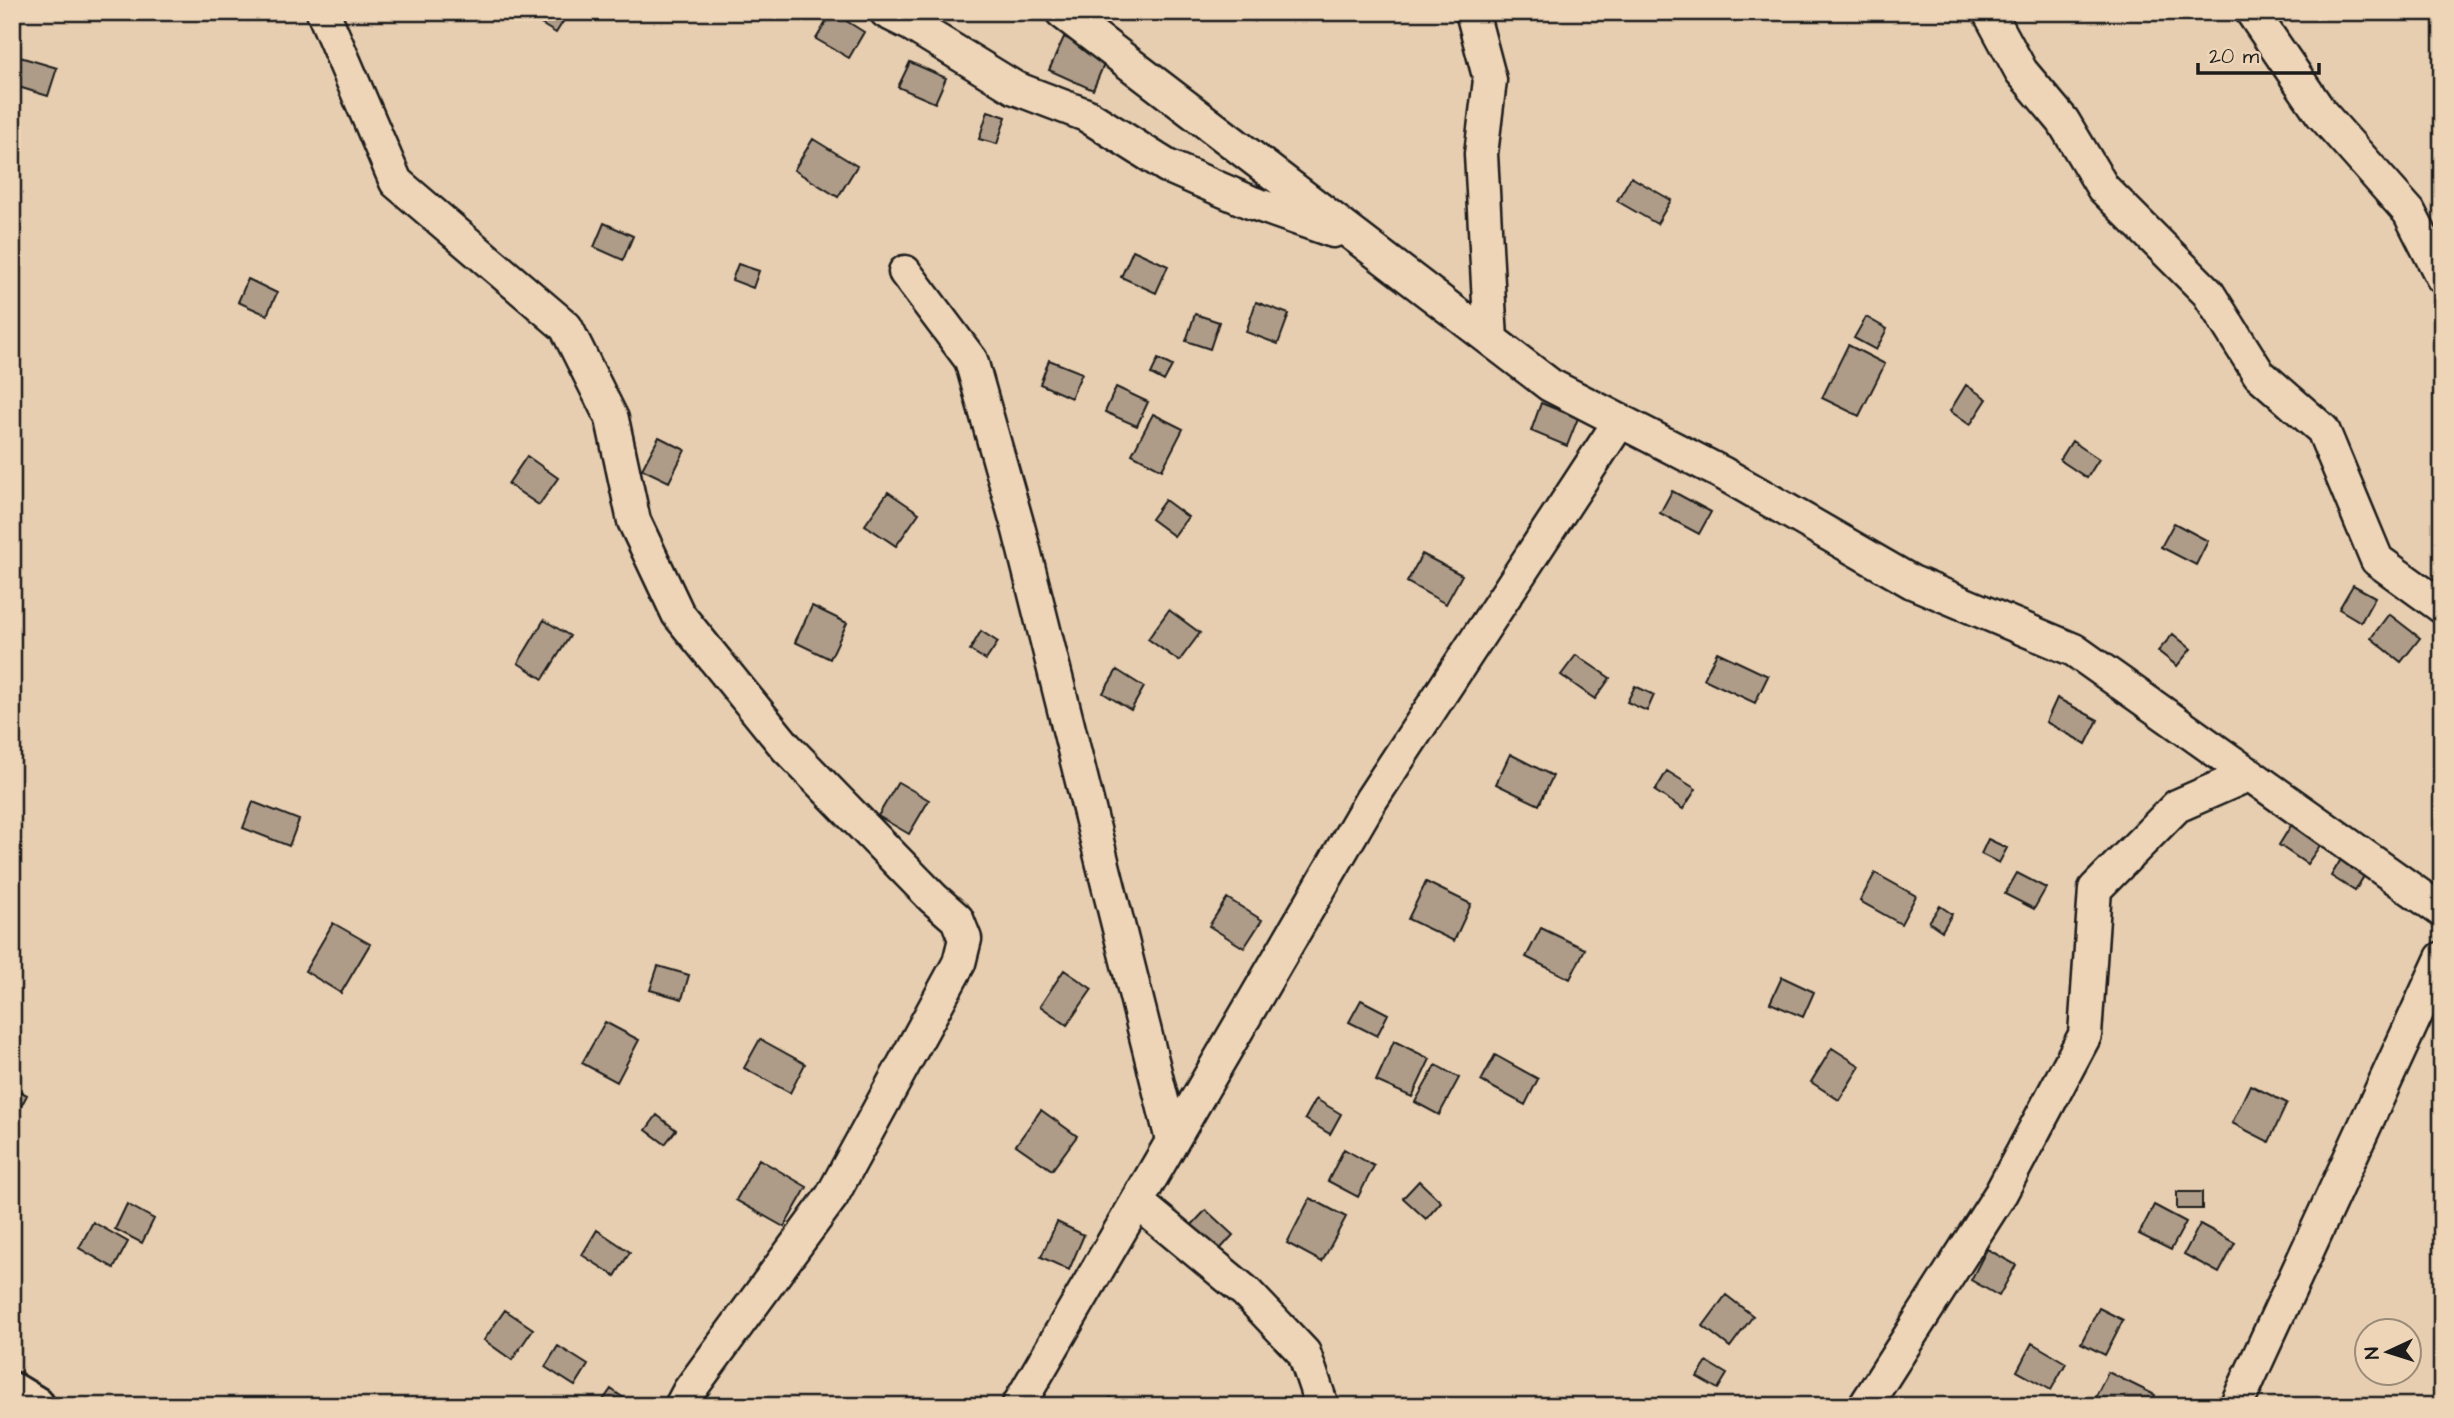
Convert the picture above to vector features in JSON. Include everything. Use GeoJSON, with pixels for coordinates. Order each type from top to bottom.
{"type":"FeatureCollection","features":[{"type":"Feature","properties":{"kind":"street"},"geometry":{"type":"LineString","coordinates":[[323,12],[396,182],[566,327],[612,419],[634,521],[678,614],[786,747],[933,898],[957,919],[965,939],[959,963],[832,1196],[689,1391],[681,1406]]}},
{"type":"Feature","properties":{"kind":"street"},"geometry":{"type":"LineString","coordinates":[[886,12],[1015,88],[1086,115],[1167,166],[1250,202],[1360,241]]}},
{"type":"Feature","properties":{"kind":"street"},"geometry":{"type":"LineString","coordinates":[[1062,12],[1550,385],[1724,474],[1912,582],[2074,650],[2442,911]]}},
{"type":"Feature","properties":{"kind":"street"},"geometry":{"type":"LineString","coordinates":[[1472,12],[1490,80],[1481,155],[1491,340]]}},
{"type":"Feature","properties":{"kind":"street"},"geometry":{"type":"LineString","coordinates":[[1990,12],[2021,71],[2063,121],[2103,188],[2208,293],[2259,374],[2323,430],[2377,560],[2442,607]]}},
{"type":"Feature","properties":{"kind":"street"},"geometry":{"type":"LineString","coordinates":[[2252,12],[2321,113],[2409,212],[2442,277]]}},
{"type":"Feature","properties":{"kind":"street"},"geometry":{"type":"LineString","coordinates":[[905,272],[971,360],[1019,530],[1172,1140]]}},
{"type":"Feature","properties":{"kind":"street"},"geometry":{"type":"LineString","coordinates":[[1018,1406],[1371,800],[1620,421]]}},
{"type":"Feature","properties":{"kind":"street"},"geometry":{"type":"LineString","coordinates":[[1865,1406],[2001,1193],[2085,1035],[2095,889],[2177,806],[2249,774]]}},
{"type":"Feature","properties":{"kind":"street"},"geometry":{"type":"LineString","coordinates":[[2236,1406],[2442,958]]}},
{"type":"Feature","properties":{"kind":"street"},"geometry":{"type":"LineString","coordinates":[[1137,1202],[1246,1292],[1304,1353],[1322,1406]]}},
{"type":"Feature","properties":{"kind":"street"},"geometry":{"type":"LineString","coordinates":[[12,1392],[35,1406]]}},
{"type":"Feature","properties":{"kind":"building"},"geometry":{"type":"Polygon","coordinates":[[[521,12],[569,12],[556,33],[521,12]]]}},
{"type":"Feature","properties":{"kind":"building"},"geometry":{"type":"Polygon","coordinates":[[[832,12],[864,32],[849,58],[816,39],[832,12]]]}},
{"type":"Feature","properties":{"kind":"building"},"geometry":{"type":"Polygon","coordinates":[[[1238,12],[1259,12],[1255,21],[1238,12]]]}},
{"type":"Feature","properties":{"kind":"building"},"geometry":{"type":"Polygon","coordinates":[[[1064,37],[1107,57],[1093,90],[1049,70],[1064,37]]]}},
{"type":"Feature","properties":{"kind":"building"},"geometry":{"type":"Polygon","coordinates":[[[20,57],[57,68],[48,96],[12,85],[20,57]]]}},
{"type":"Feature","properties":{"kind":"building"},"geometry":{"type":"Polygon","coordinates":[[[910,62],[946,78],[935,103],[898,87],[910,62]]]}},
{"type":"Feature","properties":{"kind":"building"},"geometry":{"type":"Polygon","coordinates":[[[988,111],[1006,117],[997,144],[979,139],[988,111]]]}},
{"type":"Feature","properties":{"kind":"building"},"geometry":{"type":"Polygon","coordinates":[[[813,139],[857,166],[838,197],[794,170],[813,139]]]}},
{"type":"Feature","properties":{"kind":"building"},"geometry":{"type":"Polygon","coordinates":[[[1631,177],[1671,200],[1657,224],[1617,201],[1631,177]]]}},
{"type":"Feature","properties":{"kind":"building"},"geometry":{"type":"Polygon","coordinates":[[[604,223],[633,236],[623,260],[594,247],[604,223]]]}},
{"type":"Feature","properties":{"kind":"building"},"geometry":{"type":"Polygon","coordinates":[[[1133,250],[1168,266],[1156,293],[1121,277],[1133,250]]]}},
{"type":"Feature","properties":{"kind":"building"},"geometry":{"type":"Polygon","coordinates":[[[738,264],[759,271],[753,288],[732,280],[738,264]]]}},
{"type":"Feature","properties":{"kind":"building"},"geometry":{"type":"Polygon","coordinates":[[[248,279],[277,293],[267,315],[238,302],[248,279]]]}},
{"type":"Feature","properties":{"kind":"building"},"geometry":{"type":"Polygon","coordinates":[[[1256,302],[1289,314],[1278,344],[1246,332],[1256,302]]]}},
{"type":"Feature","properties":{"kind":"building"},"geometry":{"type":"Polygon","coordinates":[[[1195,314],[1219,322],[1210,349],[1186,341],[1195,314]]]}},
{"type":"Feature","properties":{"kind":"building"},"geometry":{"type":"Polygon","coordinates":[[[1866,317],[1887,329],[1876,350],[1854,338],[1866,317]]]}},
{"type":"Feature","properties":{"kind":"building"},"geometry":{"type":"Polygon","coordinates":[[[1848,345],[1885,364],[1859,416],[1822,398],[1848,345]]]}},
{"type":"Feature","properties":{"kind":"building"},"geometry":{"type":"Polygon","coordinates":[[[1158,359],[1172,366],[1164,381],[1151,374],[1158,359]]]}},
{"type":"Feature","properties":{"kind":"building"},"geometry":{"type":"Polygon","coordinates":[[[1049,360],[1082,373],[1071,398],[1040,384],[1049,360]]]}},
{"type":"Feature","properties":{"kind":"building"},"geometry":{"type":"Polygon","coordinates":[[[1966,385],[1987,399],[1970,425],[1950,411],[1966,385]]]}},
{"type":"Feature","properties":{"kind":"building"},"geometry":{"type":"Polygon","coordinates":[[[1116,387],[1148,402],[1137,426],[1105,412],[1116,387]]]}},
{"type":"Feature","properties":{"kind":"building"},"geometry":{"type":"Polygon","coordinates":[[[1541,403],[1578,418],[1567,446],[1531,431],[1541,403]]]}},
{"type":"Feature","properties":{"kind":"building"},"geometry":{"type":"Polygon","coordinates":[[[1153,414],[1183,429],[1162,470],[1132,454],[1153,414]]]}},
{"type":"Feature","properties":{"kind":"building"},"geometry":{"type":"Polygon","coordinates":[[[659,437],[685,450],[669,482],[642,469],[659,437]]]}},
{"type":"Feature","properties":{"kind":"building"},"geometry":{"type":"Polygon","coordinates":[[[2072,441],[2099,459],[2087,478],[2060,460],[2072,441]]]}},
{"type":"Feature","properties":{"kind":"building"},"geometry":{"type":"Polygon","coordinates":[[[527,456],[558,478],[539,505],[508,484],[527,456]]]}},
{"type":"Feature","properties":{"kind":"building"},"geometry":{"type":"Polygon","coordinates":[[[1672,491],[1711,512],[1699,534],[1660,513],[1672,491]]]}},
{"type":"Feature","properties":{"kind":"building"},"geometry":{"type":"Polygon","coordinates":[[[888,492],[919,513],[896,546],[865,525],[888,492]]]}},
{"type":"Feature","properties":{"kind":"building"},"geometry":{"type":"Polygon","coordinates":[[[1165,500],[1188,517],[1174,536],[1151,519],[1165,500]]]}},
{"type":"Feature","properties":{"kind":"building"},"geometry":{"type":"Polygon","coordinates":[[[2174,523],[2208,541],[2196,565],[2161,547],[2174,523]]]}},
{"type":"Feature","properties":{"kind":"building"},"geometry":{"type":"Polygon","coordinates":[[[1422,554],[1462,575],[1446,604],[1407,582],[1422,554]]]}},
{"type":"Feature","properties":{"kind":"building"},"geometry":{"type":"Polygon","coordinates":[[[2353,585],[2375,597],[2361,622],[2339,609],[2353,585]]]}},
{"type":"Feature","properties":{"kind":"building"},"geometry":{"type":"Polygon","coordinates":[[[812,606],[847,623],[830,659],[795,642],[812,606]]]}},
{"type":"Feature","properties":{"kind":"building"},"geometry":{"type":"Polygon","coordinates":[[[1169,610],[1200,633],[1179,661],[1148,639],[1169,610]]]}},
{"type":"Feature","properties":{"kind":"building"},"geometry":{"type":"Polygon","coordinates":[[[2389,614],[2420,638],[2401,662],[2371,638],[2389,614]]]}},
{"type":"Feature","properties":{"kind":"building"},"geometry":{"type":"Polygon","coordinates":[[[544,620],[570,636],[543,679],[518,663],[544,620]]]}},
{"type":"Feature","properties":{"kind":"building"},"geometry":{"type":"Polygon","coordinates":[[[981,631],[998,642],[986,660],[970,650],[981,631]]]}},
{"type":"Feature","properties":{"kind":"building"},"geometry":{"type":"Polygon","coordinates":[[[2173,634],[2191,649],[2177,666],[2158,651],[2173,634]]]}},
{"type":"Feature","properties":{"kind":"building"},"geometry":{"type":"Polygon","coordinates":[[[1717,652],[1768,676],[1755,703],[1704,679],[1717,652]]]}},
{"type":"Feature","properties":{"kind":"building"},"geometry":{"type":"Polygon","coordinates":[[[1576,655],[1610,678],[1595,699],[1561,675],[1576,655]]]}},
{"type":"Feature","properties":{"kind":"building"},"geometry":{"type":"Polygon","coordinates":[[[1117,670],[1144,687],[1131,710],[1103,693],[1117,670]]]}},
{"type":"Feature","properties":{"kind":"building"},"geometry":{"type":"Polygon","coordinates":[[[1635,686],[1654,695],[1647,711],[1627,702],[1635,686]]]}},
{"type":"Feature","properties":{"kind":"building"},"geometry":{"type":"Polygon","coordinates":[[[2057,698],[2098,720],[2086,744],[2046,722],[2057,698]]]}},
{"type":"Feature","properties":{"kind":"building"},"geometry":{"type":"Polygon","coordinates":[[[1510,754],[1553,776],[1539,805],[1496,784],[1510,754]]]}},
{"type":"Feature","properties":{"kind":"building"},"geometry":{"type":"Polygon","coordinates":[[[1667,771],[1696,789],[1683,809],[1655,791],[1667,771]]]}},
{"type":"Feature","properties":{"kind":"building"},"geometry":{"type":"Polygon","coordinates":[[[898,782],[929,800],[909,834],[878,816],[898,782]]]}},
{"type":"Feature","properties":{"kind":"building"},"geometry":{"type":"Polygon","coordinates":[[[253,802],[299,820],[289,846],[243,828],[253,802]]]}},
{"type":"Feature","properties":{"kind":"building"},"geometry":{"type":"Polygon","coordinates":[[[2292,824],[2321,844],[2307,864],[2279,845],[2292,824]]]}},
{"type":"Feature","properties":{"kind":"building"},"geometry":{"type":"Polygon","coordinates":[[[1988,839],[2007,848],[1999,863],[1981,854],[1988,839]]]}},
{"type":"Feature","properties":{"kind":"building"},"geometry":{"type":"Polygon","coordinates":[[[2343,856],[2367,871],[2355,891],[2331,876],[2343,856]]]}},
{"type":"Feature","properties":{"kind":"building"},"geometry":{"type":"Polygon","coordinates":[[[1875,873],[1916,896],[1901,924],[1860,901],[1875,873]]]}},
{"type":"Feature","properties":{"kind":"building"},"geometry":{"type":"Polygon","coordinates":[[[2017,873],[2046,888],[2034,909],[2005,894],[2017,873]]]}},
{"type":"Feature","properties":{"kind":"building"},"geometry":{"type":"Polygon","coordinates":[[[1426,882],[1471,904],[1454,941],[1408,919],[1426,882]]]}},
{"type":"Feature","properties":{"kind":"building"},"geometry":{"type":"Polygon","coordinates":[[[1227,898],[1262,920],[1244,948],[1209,926],[1227,898]]]}},
{"type":"Feature","properties":{"kind":"building"},"geometry":{"type":"Polygon","coordinates":[[[1940,906],[1952,914],[1942,931],[1929,922],[1940,906]]]}},
{"type":"Feature","properties":{"kind":"building"},"geometry":{"type":"Polygon","coordinates":[[[333,923],[370,944],[341,993],[305,971],[333,923]]]}},
{"type":"Feature","properties":{"kind":"building"},"geometry":{"type":"Polygon","coordinates":[[[1541,928],[1585,949],[1570,979],[1526,957],[1541,928]]]}},
{"type":"Feature","properties":{"kind":"building"},"geometry":{"type":"Polygon","coordinates":[[[658,966],[689,975],[682,999],[650,990],[658,966]]]}},
{"type":"Feature","properties":{"kind":"building"},"geometry":{"type":"Polygon","coordinates":[[[1064,970],[1092,989],[1067,1025],[1040,1006],[1064,970]]]}},
{"type":"Feature","properties":{"kind":"building"},"geometry":{"type":"Polygon","coordinates":[[[1782,977],[1814,992],[1803,1017],[1770,1003],[1782,977]]]}},
{"type":"Feature","properties":{"kind":"building"},"geometry":{"type":"Polygon","coordinates":[[[1361,1000],[1388,1014],[1377,1036],[1349,1022],[1361,1000]]]}},
{"type":"Feature","properties":{"kind":"building"},"geometry":{"type":"Polygon","coordinates":[[[605,1022],[639,1040],[617,1082],[582,1063],[605,1022]]]}},
{"type":"Feature","properties":{"kind":"building"},"geometry":{"type":"Polygon","coordinates":[[[760,1039],[805,1064],[790,1093],[744,1068],[760,1039]]]}},
{"type":"Feature","properties":{"kind":"building"},"geometry":{"type":"Polygon","coordinates":[[[1394,1041],[1430,1059],[1412,1097],[1376,1081],[1394,1041]]]}},
{"type":"Feature","properties":{"kind":"building"},"geometry":{"type":"Polygon","coordinates":[[[1832,1048],[1860,1066],[1839,1100],[1811,1082],[1832,1048]]]}},
{"type":"Feature","properties":{"kind":"building"},"geometry":{"type":"Polygon","coordinates":[[[1495,1055],[1538,1079],[1525,1105],[1481,1081],[1495,1055]]]}},
{"type":"Feature","properties":{"kind":"building"},"geometry":{"type":"Polygon","coordinates":[[[1436,1065],[1459,1078],[1439,1115],[1415,1102],[1436,1065]]]}},
{"type":"Feature","properties":{"kind":"building"},"geometry":{"type":"Polygon","coordinates":[[[2250,1085],[2287,1103],[2269,1142],[2232,1123],[2250,1085]]]}},
{"type":"Feature","properties":{"kind":"building"},"geometry":{"type":"Polygon","coordinates":[[[12,1087],[27,1095],[12,1124],[12,1087]]]}},
{"type":"Feature","properties":{"kind":"building"},"geometry":{"type":"Polygon","coordinates":[[[1316,1099],[1341,1114],[1330,1134],[1305,1119],[1316,1099]]]}},
{"type":"Feature","properties":{"kind":"building"},"geometry":{"type":"Polygon","coordinates":[[[1041,1110],[1077,1136],[1052,1170],[1016,1145],[1041,1110]]]}},
{"type":"Feature","properties":{"kind":"building"},"geometry":{"type":"Polygon","coordinates":[[[657,1115],[676,1130],[665,1144],[646,1130],[657,1115]]]}},
{"type":"Feature","properties":{"kind":"building"},"geometry":{"type":"Polygon","coordinates":[[[1344,1149],[1374,1166],[1358,1197],[1328,1181],[1344,1149]]]}},
{"type":"Feature","properties":{"kind":"building"},"geometry":{"type":"Polygon","coordinates":[[[759,1159],[807,1187],[784,1227],[736,1200],[759,1159]]]}},
{"type":"Feature","properties":{"kind":"building"},"geometry":{"type":"Polygon","coordinates":[[[1419,1181],[1441,1202],[1426,1219],[1403,1198],[1419,1181]]]}},
{"type":"Feature","properties":{"kind":"building"},"geometry":{"type":"Polygon","coordinates":[[[2177,1192],[2202,1192],[2202,1209],[2177,1209],[2177,1192]]]}},
{"type":"Feature","properties":{"kind":"building"},"geometry":{"type":"Polygon","coordinates":[[[1310,1198],[1346,1217],[1322,1262],[1287,1243],[1310,1198]]]}},
{"type":"Feature","properties":{"kind":"building"},"geometry":{"type":"Polygon","coordinates":[[[127,1204],[154,1219],[142,1243],[115,1229],[127,1204]]]}},
{"type":"Feature","properties":{"kind":"building"},"geometry":{"type":"Polygon","coordinates":[[[2154,1205],[2186,1222],[2171,1250],[2139,1234],[2154,1205]]]}},
{"type":"Feature","properties":{"kind":"building"},"geometry":{"type":"Polygon","coordinates":[[[1206,1210],[1233,1235],[1213,1257],[1186,1231],[1206,1210]]]}},
{"type":"Feature","properties":{"kind":"building"},"geometry":{"type":"Polygon","coordinates":[[[93,1222],[128,1242],[114,1268],[79,1248],[93,1222]]]}},
{"type":"Feature","properties":{"kind":"building"},"geometry":{"type":"Polygon","coordinates":[[[1057,1222],[1084,1235],[1069,1270],[1041,1257],[1057,1222]]]}},
{"type":"Feature","properties":{"kind":"building"},"geometry":{"type":"Polygon","coordinates":[[[2200,1224],[2235,1243],[2219,1273],[2184,1254],[2200,1224]]]}},
{"type":"Feature","properties":{"kind":"building"},"geometry":{"type":"Polygon","coordinates":[[[597,1230],[630,1252],[615,1276],[582,1255],[597,1230]]]}},
{"type":"Feature","properties":{"kind":"building"},"geometry":{"type":"Polygon","coordinates":[[[1987,1249],[2016,1265],[1999,1296],[1971,1280],[1987,1249]]]}},
{"type":"Feature","properties":{"kind":"building"},"geometry":{"type":"Polygon","coordinates":[[[1726,1295],[1753,1316],[1730,1347],[1703,1326],[1726,1295]]]}},
{"type":"Feature","properties":{"kind":"building"},"geometry":{"type":"Polygon","coordinates":[[[2099,1308],[2123,1320],[2105,1355],[2081,1343],[2099,1308]]]}},
{"type":"Feature","properties":{"kind":"building"},"geometry":{"type":"Polygon","coordinates":[[[505,1310],[533,1329],[512,1360],[484,1340],[505,1310]]]}},
{"type":"Feature","properties":{"kind":"building"},"geometry":{"type":"Polygon","coordinates":[[[2032,1343],[2066,1363],[2051,1390],[2017,1371],[2032,1343]]]}},
{"type":"Feature","properties":{"kind":"building"},"geometry":{"type":"Polygon","coordinates":[[[558,1346],[588,1365],[575,1386],[545,1367],[558,1346]]]}},
{"type":"Feature","properties":{"kind":"building"},"geometry":{"type":"Polygon","coordinates":[[[1707,1362],[1727,1374],[1718,1389],[1697,1377],[1707,1362]]]}},
{"type":"Feature","properties":{"kind":"building"},"geometry":{"type":"Polygon","coordinates":[[[2108,1372],[2155,1395],[2150,1406],[2091,1406],[2108,1372]]]}},
{"type":"Feature","properties":{"kind":"building"},"geometry":{"type":"Polygon","coordinates":[[[611,1389],[635,1406],[599,1406],[611,1389]]]}},
{"type":"Feature","properties":{"kind":"building"},"geometry":{"type":"Polygon","coordinates":[[[1110,1398],[1127,1406],[1106,1406],[1110,1398]]]}}]}
